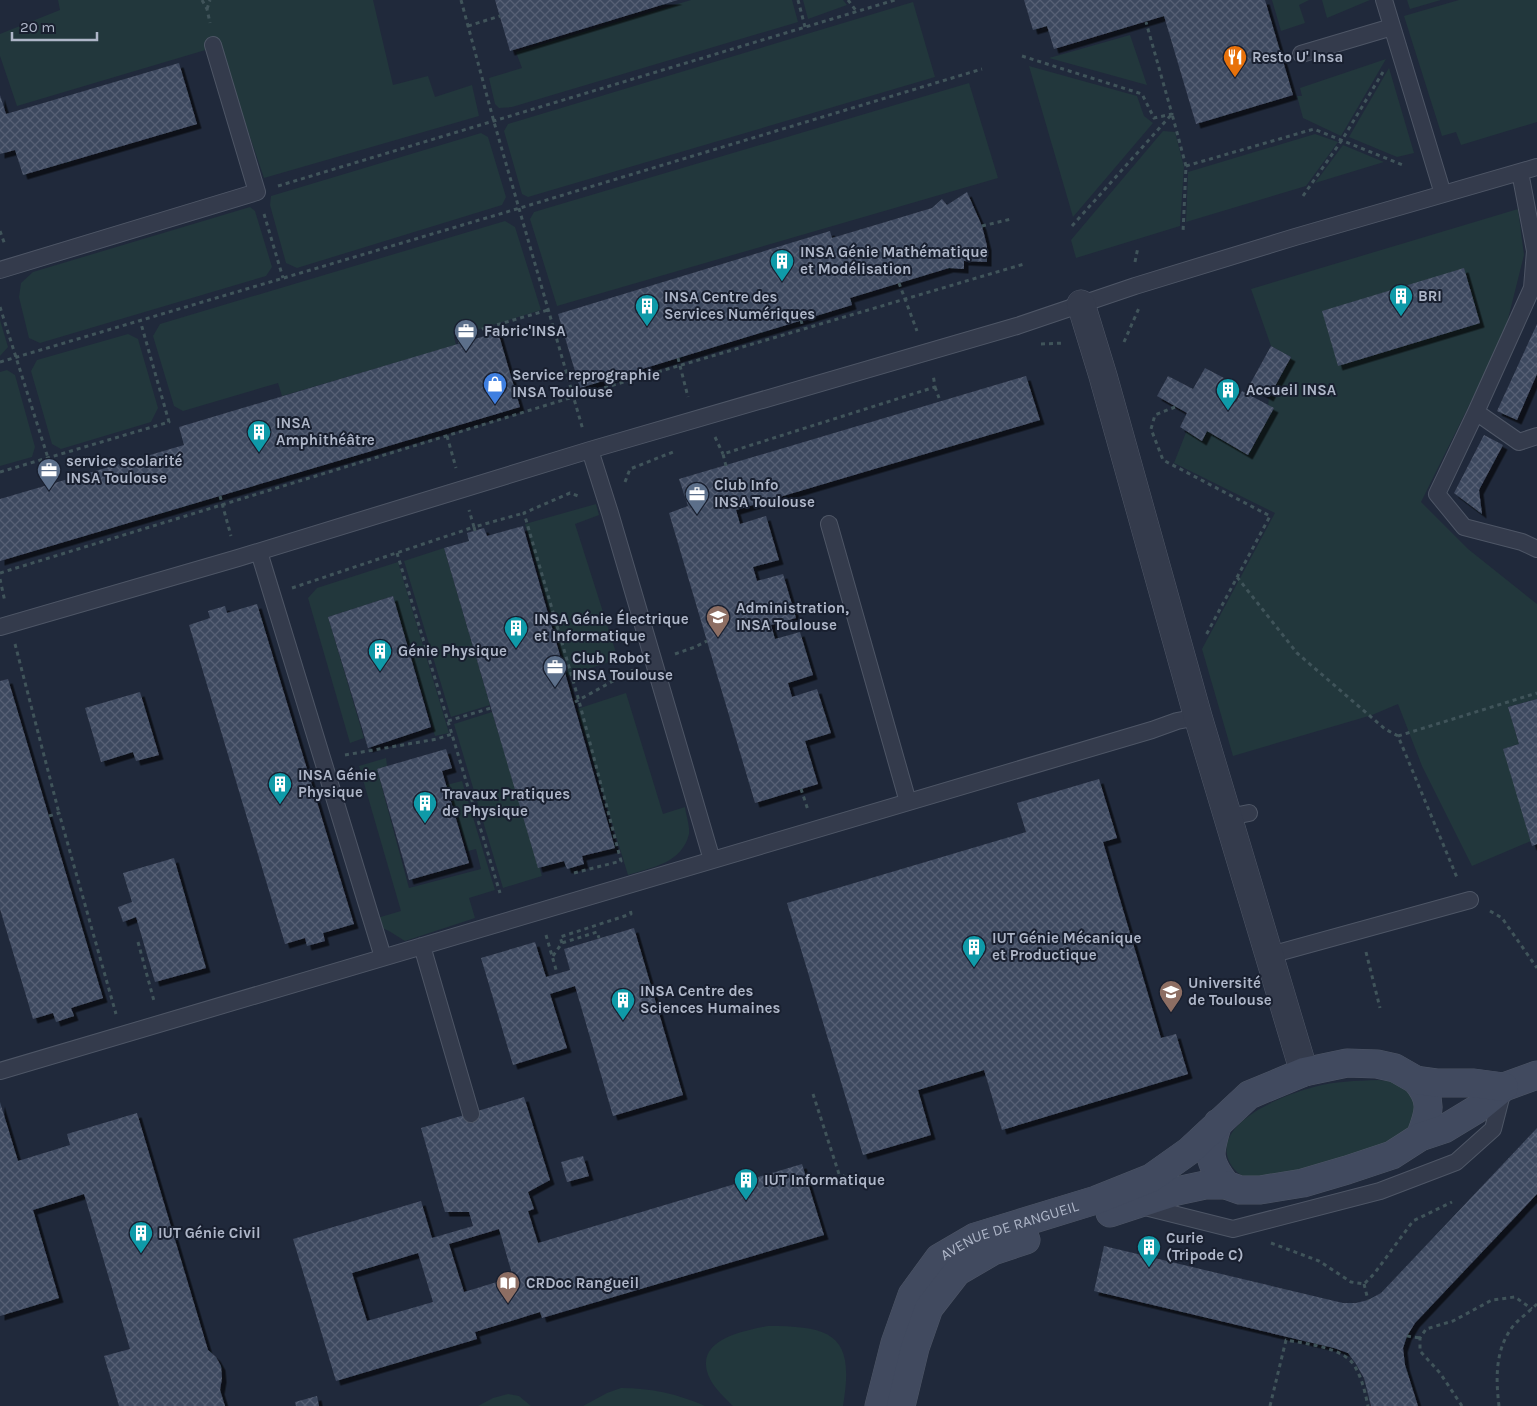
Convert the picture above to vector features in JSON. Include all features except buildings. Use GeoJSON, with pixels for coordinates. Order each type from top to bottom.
{"type":"FeatureCollection","features":[{"type":"Feature","properties":{"kind":"street"},"geometry":{"type":"LineString","coordinates":[[1081,304],[1104,376],[1198,717],[1239,815],[1270,955],[1304,1072]]}},
{"type":"Feature","properties":{"kind":"street","name":"AVENUE DE RANGUEIL"},"geometry":{"type":"LineString","coordinates":[[880,1406],[895,1343],[912,1295],[939,1258],[976,1237],[1096,1200],[1151,1178],[1189,1151],[1249,1095],[1304,1072],[1347,1063],[1377,1064],[1395,1068],[1416,1080],[1425,1090],[1430,1102],[1428,1118],[1420,1137]]}},
{"type":"Feature","properties":{"kind":"street","name":"AVENUE DE RANGUEIL"},"geometry":{"type":"LineString","coordinates":[[901,1406],[915,1348],[929,1308],[957,1272],[993,1251],[1134,1204],[1205,1185],[1226,1185],[1240,1190],[1260,1190],[1303,1183],[1392,1155],[1420,1137],[1444,1129],[1477,1109],[1504,1087],[1537,1076]]}},
{"type":"Feature","properties":{"kind":"street","name":"AVENUE DE RANGUEIL"},"geometry":{"type":"LineString","coordinates":[[1416,1080],[1438,1083],[1474,1083],[1504,1087]]}},
{"type":"Feature","properties":{"kind":"street"},"geometry":{"type":"LineString","coordinates":[[1218,1123],[1211,1146],[1210,1160],[1226,1185]]}},
{"type":"Feature","properties":{"kind":"lane"},"geometry":{"type":"LineString","coordinates":[[1384,0],[1443,194]]}},
{"type":"Feature","properties":{"kind":"lane"},"geometry":{"type":"LineString","coordinates":[[1301,54],[1392,27]]}},
{"type":"Feature","properties":{"kind":"lane"},"geometry":{"type":"LineString","coordinates":[[0,270],[257,192],[213,45]]}},
{"type":"Feature","properties":{"kind":"lane"},"geometry":{"type":"LineString","coordinates":[[5,626],[259,552],[590,450],[1017,326],[1301,235],[1537,167]]}},
{"type":"Feature","properties":{"kind":"lane"},"geometry":{"type":"LineString","coordinates":[[1520,172],[1534,251],[1532,288],[1437,494],[1464,527],[1522,542],[1537,549]]}},
{"type":"Feature","properties":{"kind":"lane"},"geometry":{"type":"LineString","coordinates":[[1476,412],[1519,442],[1537,436]]}},
{"type":"Feature","properties":{"kind":"lane"},"geometry":{"type":"LineString","coordinates":[[590,450],[712,860]]}},
{"type":"Feature","properties":{"kind":"lane"},"geometry":{"type":"LineString","coordinates":[[829,524],[908,802]]}},
{"type":"Feature","properties":{"kind":"lane"},"geometry":{"type":"LineString","coordinates":[[259,552],[383,958]]}},
{"type":"Feature","properties":{"kind":"lane"},"geometry":{"type":"LineString","coordinates":[[0,1071],[1198,717]]}},
{"type":"Feature","properties":{"kind":"lane"},"geometry":{"type":"LineString","coordinates":[[1270,955],[1470,900]]}},
{"type":"Feature","properties":{"kind":"lane"},"geometry":{"type":"LineString","coordinates":[[422,946],[471,1114]]}},
{"type":"Feature","properties":{"kind":"lane"},"geometry":{"type":"LineString","coordinates":[[1134,1204],[1233,1229],[1380,1191],[1456,1162],[1493,1129],[1504,1087]]}},
{"type":"Feature","properties":{"kind":"path"},"geometry":{"type":"LineString","coordinates":[[207,9],[210,0]]}},
{"type":"Feature","properties":{"kind":"path"},"geometry":{"type":"LineString","coordinates":[[461,0],[578,416]]}},
{"type":"Feature","properties":{"kind":"path"},"geometry":{"type":"LineString","coordinates":[[798,0],[805,27]]}},
{"type":"Feature","properties":{"kind":"path"},"geometry":{"type":"LineString","coordinates":[[848,0],[857,12]]}},
{"type":"Feature","properties":{"kind":"path"},"geometry":{"type":"LineString","coordinates":[[283,278],[257,192],[895,0]]}},
{"type":"Feature","properties":{"kind":"path"},"geometry":{"type":"LineString","coordinates":[[468,26],[500,16]]}},
{"type":"Feature","properties":{"kind":"path"},"geometry":{"type":"LineString","coordinates":[[1146,22],[1186,166],[1183,233]]}},
{"type":"Feature","properties":{"kind":"path"},"geometry":{"type":"LineString","coordinates":[[1022,56],[1142,94],[1154,118],[1172,114]]}},
{"type":"Feature","properties":{"kind":"path"},"geometry":{"type":"LineString","coordinates":[[1303,196],[1342,140],[1386,67]]}},
{"type":"Feature","properties":{"kind":"path"},"geometry":{"type":"LineString","coordinates":[[0,362],[982,69]]}},
{"type":"Feature","properties":{"kind":"path"},"geometry":{"type":"LineString","coordinates":[[1072,226],[1172,114]]}},
{"type":"Feature","properties":{"kind":"path"},"geometry":{"type":"LineString","coordinates":[[1186,166],[1314,129],[1403,166]]}},
{"type":"Feature","properties":{"kind":"path"},"geometry":{"type":"LineString","coordinates":[[982,226],[1011,218]]}},
{"type":"Feature","properties":{"kind":"path"},"geometry":{"type":"LineString","coordinates":[[0,573],[573,397],[1024,264]]}},
{"type":"Feature","properties":{"kind":"path"},"geometry":{"type":"LineString","coordinates":[[899,283],[904,299]]}},
{"type":"Feature","properties":{"kind":"path"},"geometry":{"type":"LineString","coordinates":[[1124,342],[1141,304]]}},
{"type":"Feature","properties":{"kind":"path"},"geometry":{"type":"LineString","coordinates":[[0,307],[48,458]]}},
{"type":"Feature","properties":{"kind":"path"},"geometry":{"type":"LineString","coordinates":[[460,343],[458,336],[548,310]]}},
{"type":"Feature","properties":{"kind":"path"},"geometry":{"type":"LineString","coordinates":[[0,472],[169,422],[140,320]]}},
{"type":"Feature","properties":{"kind":"path"},"geometry":{"type":"LineString","coordinates":[[800,320],[803,328]]}},
{"type":"Feature","properties":{"kind":"path"},"geometry":{"type":"LineString","coordinates":[[1040,344],[1065,343],[1068,349]]}},
{"type":"Feature","properties":{"kind":"path"},"geometry":{"type":"LineString","coordinates":[[678,358],[688,397]]}},
{"type":"Feature","properties":{"kind":"path"},"geometry":{"type":"LineString","coordinates":[[933,372],[939,398]]}},
{"type":"Feature","properties":{"kind":"path"},"geometry":{"type":"LineString","coordinates":[[723,454],[935,386]]}},
{"type":"Feature","properties":{"kind":"path"},"geometry":{"type":"LineString","coordinates":[[1175,407],[1155,415],[1151,430],[1163,460],[1270,516],[1237,577],[1297,652],[1386,729],[1398,736],[1462,889],[1470,900],[1502,918],[1537,968]]}},
{"type":"Feature","properties":{"kind":"path"},"geometry":{"type":"LineString","coordinates":[[708,439],[715,437],[726,466]]}},
{"type":"Feature","properties":{"kind":"path"},"geometry":{"type":"LineString","coordinates":[[624,484],[630,469],[674,451]]}},
{"type":"Feature","properties":{"kind":"path"},"geometry":{"type":"LineString","coordinates":[[289,589],[524,513],[570,493],[589,500]]}},
{"type":"Feature","properties":{"kind":"path"},"geometry":{"type":"LineString","coordinates":[[220,496],[238,558]]}},
{"type":"Feature","properties":{"kind":"path"},"geometry":{"type":"LineString","coordinates":[[524,513],[620,861],[574,873]]}},
{"type":"Feature","properties":{"kind":"path"},"geometry":{"type":"LineString","coordinates":[[397,553],[500,893]]}},
{"type":"Feature","properties":{"kind":"path"},"geometry":{"type":"LineString","coordinates":[[0,579],[5,626],[122,1035]]}},
{"type":"Feature","properties":{"kind":"path"},"geometry":{"type":"LineString","coordinates":[[672,655],[707,641]]}},
{"type":"Feature","properties":{"kind":"path"},"geometry":{"type":"LineString","coordinates":[[577,702],[640,666]]}},
{"type":"Feature","properties":{"kind":"path"},"geometry":{"type":"LineString","coordinates":[[1398,736],[1537,693]]}},
{"type":"Feature","properties":{"kind":"path"},"geometry":{"type":"LineString","coordinates":[[448,721],[491,708]]}},
{"type":"Feature","properties":{"kind":"path"},"geometry":{"type":"LineString","coordinates":[[339,756],[437,739],[452,734]]}},
{"type":"Feature","properties":{"kind":"path"},"geometry":{"type":"LineString","coordinates":[[49,816],[59,813]]}},
{"type":"Feature","properties":{"kind":"path"},"geometry":{"type":"LineString","coordinates":[[562,943],[560,937],[631,914]]}},
{"type":"Feature","properties":{"kind":"path"},"geometry":{"type":"LineString","coordinates":[[1360,931],[1380,1008]]}},
{"type":"Feature","properties":{"kind":"path"},"geometry":{"type":"LineString","coordinates":[[553,956],[562,943],[597,932],[599,938]]}},
{"type":"Feature","properties":{"kind":"path"},"geometry":{"type":"LineString","coordinates":[[546,935],[557,974]]}},
{"type":"Feature","properties":{"kind":"path"},"geometry":{"type":"LineString","coordinates":[[138,942],[160,1024]]}},
{"type":"Feature","properties":{"kind":"path"},"geometry":{"type":"LineString","coordinates":[[813,1094],[839,1174],[855,1181]]}},
{"type":"Feature","properties":{"kind":"path"},"geometry":{"type":"LineString","coordinates":[[1364,1284],[1374,1274],[1413,1221],[1452,1202]]}},
{"type":"Feature","properties":{"kind":"path"},"geometry":{"type":"LineString","coordinates":[[1233,1229],[1319,1261],[1351,1282],[1364,1284]]}},
{"type":"Feature","properties":{"kind":"path"},"geometry":{"type":"LineString","coordinates":[[1364,1284],[1368,1300]]}},
{"type":"Feature","properties":{"kind":"path"},"geometry":{"type":"LineString","coordinates":[[1462,1406],[1440,1373],[1420,1351],[1420,1338],[1426,1330],[1453,1321],[1492,1300],[1516,1296],[1532,1309]]}},
{"type":"Feature","properties":{"kind":"path"},"geometry":{"type":"LineString","coordinates":[[1499,1406],[1497,1386],[1502,1347],[1509,1330],[1537,1304]]}},
{"type":"Feature","properties":{"kind":"path"},"geometry":{"type":"LineString","coordinates":[[1407,1336],[1420,1338]]}},
{"type":"Feature","properties":{"kind":"path"},"geometry":{"type":"LineString","coordinates":[[1270,1406],[1286,1340],[1331,1349],[1354,1364],[1362,1380],[1368,1406]]}},
{"type":"Feature","properties":{"kind":"green space"},"geometry":{"type":"Polygon","coordinates":[[[58,0],[373,0],[393,85],[428,76],[435,97],[472,85],[479,116],[264,178],[219,46],[17,106],[0,56],[0,34],[60,10],[58,0]]]}},
{"type":"Feature","properties":{"kind":"green space"},"geometry":{"type":"Polygon","coordinates":[[[691,0],[792,0],[798,22],[512,107],[499,108],[495,104],[489,78],[522,68],[516,52],[691,0]]]}},
{"type":"Feature","properties":{"kind":"green space"},"geometry":{"type":"Polygon","coordinates":[[[803,0],[843,0],[847,5],[808,19],[803,0]]]}},
{"type":"Feature","properties":{"kind":"green space"},"geometry":{"type":"Polygon","coordinates":[[[1272,0],[1309,0],[1299,5],[1305,23],[1281,31],[1272,0]]]}},
{"type":"Feature","properties":{"kind":"green space"},"geometry":{"type":"Polygon","coordinates":[[[1322,0],[1370,0],[1327,18],[1322,0]]]}},
{"type":"Feature","properties":{"kind":"green space"},"geometry":{"type":"Polygon","coordinates":[[[1407,0],[1441,0],[1410,9],[1407,0]]]}},
{"type":"Feature","properties":{"kind":"green space"},"geometry":{"type":"Polygon","coordinates":[[[1459,0],[1537,0],[1537,122],[1461,145],[1456,132],[1442,136],[1404,16],[1459,0]]]}},
{"type":"Feature","properties":{"kind":"green space"},"geometry":{"type":"Polygon","coordinates":[[[913,2],[935,77],[528,197],[522,194],[504,131],[508,124],[913,2]]]}},
{"type":"Feature","properties":{"kind":"green space"},"geometry":{"type":"Polygon","coordinates":[[[1130,35],[1147,85],[1049,58],[1130,35]]]}},
{"type":"Feature","properties":{"kind":"green space"},"geometry":{"type":"Polygon","coordinates":[[[1386,59],[1341,136],[1303,118],[1297,96],[1302,96],[1300,88],[1386,59]]]}},
{"type":"Feature","properties":{"kind":"green space"},"geometry":{"type":"Polygon","coordinates":[[[1029,66],[1137,96],[1144,116],[1153,123],[1073,217],[1029,66]]]}},
{"type":"Feature","properties":{"kind":"green space"},"geometry":{"type":"Polygon","coordinates":[[[1389,68],[1414,153],[1397,157],[1349,137],[1389,68]]]}},
{"type":"Feature","properties":{"kind":"green space"},"geometry":{"type":"Polygon","coordinates":[[[969,83],[998,178],[557,306],[530,219],[534,212],[969,83]]]}},
{"type":"Feature","properties":{"kind":"green space"},"geometry":{"type":"Polygon","coordinates":[[[1163,131],[1175,132],[1184,167],[1180,226],[1076,258],[1071,240],[1163,131]]]}},
{"type":"Feature","properties":{"kind":"green space"},"geometry":{"type":"Polygon","coordinates":[[[481,133],[488,137],[506,197],[502,205],[297,268],[286,263],[270,205],[271,196],[481,133]]]}},
{"type":"Feature","properties":{"kind":"green space"},"geometry":{"type":"Polygon","coordinates":[[[1315,134],[1338,142],[1306,186],[1186,222],[1188,172],[1315,134]]]}},
{"type":"Feature","properties":{"kind":"green space"},"geometry":{"type":"Polygon","coordinates":[[[1343,145],[1384,162],[1315,183],[1343,145]]]}},
{"type":"Feature","properties":{"kind":"green space"},"geometry":{"type":"Polygon","coordinates":[[[250,207],[255,211],[272,267],[266,276],[40,343],[29,338],[19,297],[21,283],[33,272],[250,207]]]}},
{"type":"Feature","properties":{"kind":"green space"},"geometry":{"type":"Polygon","coordinates":[[[1518,209],[1524,255],[1504,335],[1421,502],[1468,549],[1537,604],[1537,699],[1508,707],[1519,744],[1504,749],[1531,841],[1472,866],[1422,766],[1398,704],[1372,715],[1233,756],[1202,649],[1275,513],[1174,463],[1187,430],[1205,427],[1268,406],[1269,397],[1291,357],[1271,346],[1251,289],[1518,209]]]}},
{"type":"Feature","properties":{"kind":"green space"},"geometry":{"type":"Polygon","coordinates":[[[505,221],[515,227],[541,310],[454,337],[456,345],[282,396],[278,383],[183,411],[174,406],[153,336],[160,324],[505,221]]]}},
{"type":"Feature","properties":{"kind":"green space"},"geometry":{"type":"Polygon","coordinates":[[[0,320],[8,347],[0,356],[0,320]]]}},
{"type":"Feature","properties":{"kind":"green space"},"geometry":{"type":"Polygon","coordinates":[[[128,334],[138,339],[158,408],[151,422],[61,449],[52,444],[31,371],[37,360],[128,334]]]}},
{"type":"Feature","properties":{"kind":"green space"},"geometry":{"type":"Polygon","coordinates":[[[7,370],[15,375],[35,447],[32,457],[0,466],[0,372],[7,370]]]}},
{"type":"Feature","properties":{"kind":"green space"},"geometry":{"type":"Polygon","coordinates":[[[596,504],[599,515],[575,524],[618,659],[567,676],[525,524],[596,504]]]}},
{"type":"Feature","properties":{"kind":"green space"},"geometry":{"type":"Polygon","coordinates":[[[444,548],[490,705],[451,717],[404,561],[444,548]]]}},
{"type":"Feature","properties":{"kind":"green space"},"geometry":{"type":"Polygon","coordinates":[[[398,562],[449,733],[435,736],[393,596],[328,617],[364,738],[350,743],[308,598],[317,588],[398,562]]]}},
{"type":"Feature","properties":{"kind":"green space"},"geometry":{"type":"Polygon","coordinates":[[[626,693],[663,814],[685,807],[689,831],[685,844],[673,858],[628,875],[577,709],[626,693]]]}},
{"type":"Feature","properties":{"kind":"green space"},"geometry":{"type":"Polygon","coordinates":[[[492,712],[542,876],[503,888],[454,724],[492,712]]]}},
{"type":"Feature","properties":{"kind":"green space"},"geometry":{"type":"Polygon","coordinates":[[[386,758],[387,766],[377,769],[409,888],[481,869],[476,849],[468,851],[446,785],[462,781],[495,890],[469,898],[475,918],[405,941],[367,921],[401,911],[359,766],[386,758]]]}},
{"type":"Feature","properties":{"kind":"green space"},"geometry":{"type":"Polygon","coordinates":[[[1378,1080],[1400,1085],[1413,1100],[1414,1118],[1410,1128],[1400,1136],[1331,1162],[1278,1175],[1258,1178],[1245,1177],[1230,1164],[1227,1147],[1231,1134],[1241,1122],[1270,1103],[1322,1085],[1338,1082],[1378,1080]]]}},
{"type":"Feature","properties":{"kind":"green space"},"geometry":{"type":"Polygon","coordinates":[[[768,1326],[809,1329],[824,1333],[835,1340],[842,1350],[846,1364],[843,1406],[733,1406],[720,1393],[710,1379],[706,1366],[708,1355],[713,1346],[734,1335],[768,1326]]]}},
{"type":"Feature","properties":{"kind":"green space"},"geometry":{"type":"Polygon","coordinates":[[[621,1388],[664,1392],[705,1406],[583,1406],[621,1388]]]}},
{"type":"Feature","properties":{"kind":"green space"},"geometry":{"type":"Polygon","coordinates":[[[508,1394],[519,1396],[531,1406],[478,1406],[493,1398],[508,1394]]]}},
{"type":"Feature","properties":{"kind":"place","name":"Resto U' Insa"},"geometry":{"type":"Point","coordinates":[1235,78]}},
{"type":"Feature","properties":{"kind":"place","name":"INSA Génie Mathématique et Modélisation"},"geometry":{"type":"Point","coordinates":[782,282]}},
{"type":"Feature","properties":{"kind":"place","name":"BRI"},"geometry":{"type":"Point","coordinates":[1401,317]}},
{"type":"Feature","properties":{"kind":"place","name":"INSA Centre des Services Numériques"},"geometry":{"type":"Point","coordinates":[647,327]}},
{"type":"Feature","properties":{"kind":"place","name":"Fabric'INSA"},"geometry":{"type":"Point","coordinates":[466,352]}},
{"type":"Feature","properties":{"kind":"place","name":"Service reprographie INSA Toulouse"},"geometry":{"type":"Point","coordinates":[495,405]}},
{"type":"Feature","properties":{"kind":"place","name":"Accueil INSA"},"geometry":{"type":"Point","coordinates":[1228,411]}},
{"type":"Feature","properties":{"kind":"place","name":"INSA Amphithéâtre"},"geometry":{"type":"Point","coordinates":[259,453]}},
{"type":"Feature","properties":{"kind":"place","name":"service scolarité INSA Toulouse"},"geometry":{"type":"Point","coordinates":[49,491]}},
{"type":"Feature","properties":{"kind":"place","name":"Club Info INSA Toulouse"},"geometry":{"type":"Point","coordinates":[697,515]}},
{"type":"Feature","properties":{"kind":"place","name":"Administration, INSA Toulouse"},"geometry":{"type":"Point","coordinates":[718,638]}},
{"type":"Feature","properties":{"kind":"place","name":"INSA Génie Électrique et Informatique"},"geometry":{"type":"Point","coordinates":[516,649]}},
{"type":"Feature","properties":{"kind":"place","name":"Génie Physique"},"geometry":{"type":"Point","coordinates":[380,672]}},
{"type":"Feature","properties":{"kind":"place","name":"Club Robot INSA Toulouse"},"geometry":{"type":"Point","coordinates":[555,688]}},
{"type":"Feature","properties":{"kind":"place","name":"INSA Génie Physique"},"geometry":{"type":"Point","coordinates":[280,805]}},
{"type":"Feature","properties":{"kind":"place","name":"Travaux Pratiques de Physique"},"geometry":{"type":"Point","coordinates":[425,824]}},
{"type":"Feature","properties":{"kind":"place","name":"IUT Génie Mécanique et Productique"},"geometry":{"type":"Point","coordinates":[974,968]}},
{"type":"Feature","properties":{"kind":"place","name":"Université de Toulouse"},"geometry":{"type":"Point","coordinates":[1171,1013]}},
{"type":"Feature","properties":{"kind":"place","name":"INSA Centre des Sciences Humaines"},"geometry":{"type":"Point","coordinates":[623,1021]}},
{"type":"Feature","properties":{"kind":"place","name":"IUT Informatique"},"geometry":{"type":"Point","coordinates":[746,1201]}},
{"type":"Feature","properties":{"kind":"place","name":"IUT Génie Civil"},"geometry":{"type":"Point","coordinates":[141,1254]}},
{"type":"Feature","properties":{"kind":"place","name":"Curie (Tripode C)"},"geometry":{"type":"Point","coordinates":[1149,1268]}},
{"type":"Feature","properties":{"kind":"place","name":"CRDoc Rangueil"},"geometry":{"type":"Point","coordinates":[508,1304]}}]}
